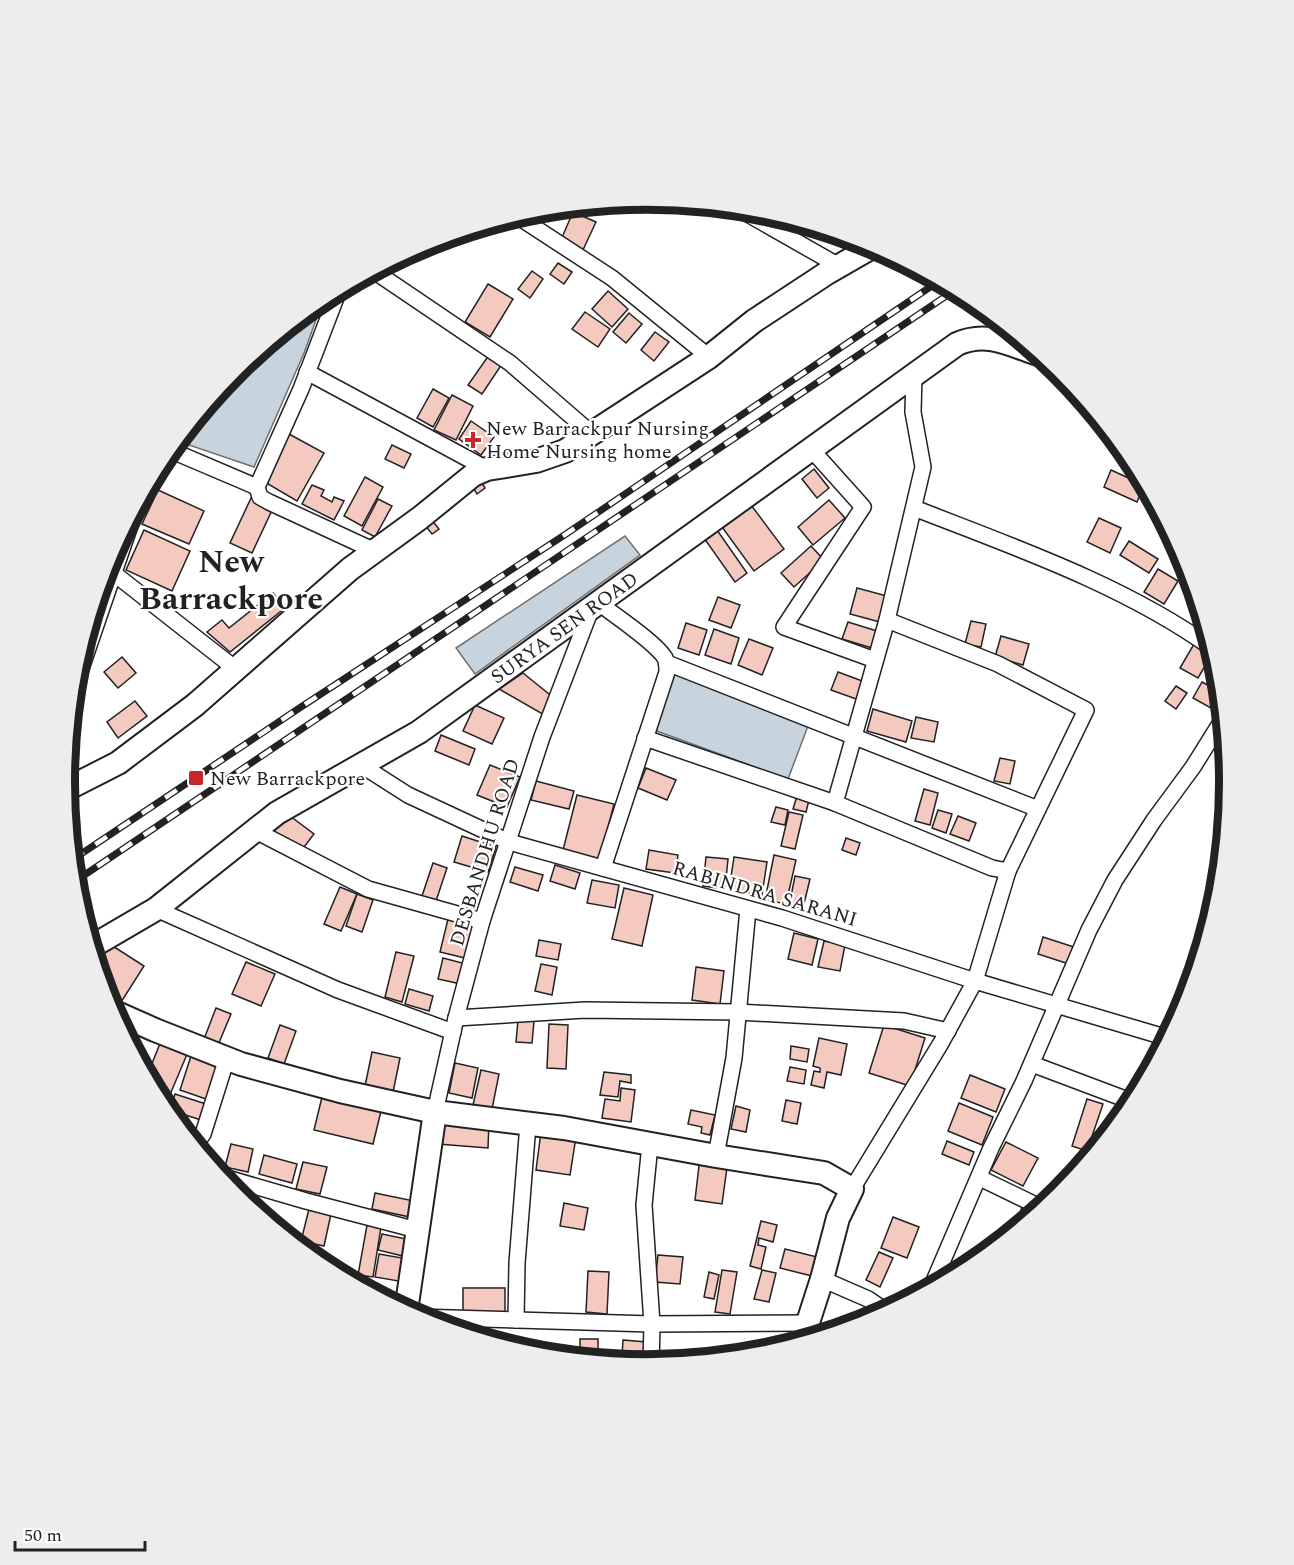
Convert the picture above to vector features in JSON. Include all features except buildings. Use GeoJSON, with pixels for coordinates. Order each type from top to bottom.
{"type":"FeatureCollection","features":[{"type":"Feature","properties":{"kind":"street"},"geometry":{"type":"LineString","coordinates":[[761,221],[839,266]]}},
{"type":"Feature","properties":{"kind":"street"},"geometry":{"type":"LineString","coordinates":[[528,223],[612,278],[709,357]]}},
{"type":"Feature","properties":{"kind":"street"},"geometry":{"type":"LineString","coordinates":[[75,785],[118,763],[195,705],[350,570],[473,475],[487,469],[536,461],[565,451],[709,357],[754,321],[862,253]]}},
{"type":"Feature","properties":{"kind":"street"},"geometry":{"type":"LineString","coordinates":[[381,276],[510,363],[592,434]]}},
{"type":"Feature","properties":{"kind":"street"},"geometry":{"type":"LineString","coordinates":[[333,304],[257,487],[260,496],[268,501],[375,551]]}},
{"type":"Feature","properties":{"kind":"street","name":"SURYA SEN ROAD"},"geometry":{"type":"LineString","coordinates":[[98,943],[156,909],[277,813],[419,732],[957,344],[970,338],[986,337],[1018,348]]}},
{"type":"Feature","properties":{"kind":"street"},"geometry":{"type":"LineString","coordinates":[[307,372],[487,469]]}},
{"type":"Feature","properties":{"kind":"street"},"geometry":{"type":"LineString","coordinates":[[835,803],[887,620],[923,467],[913,412],[914,375]]}},
{"type":"Feature","properties":{"kind":"street"},"geometry":{"type":"LineString","coordinates":[[811,448],[863,507],[784,627],[875,660]]}},
{"type":"Feature","properties":{"kind":"street"},"geometry":{"type":"LineString","coordinates":[[179,454],[257,487]]}},
{"type":"Feature","properties":{"kind":"street"},"geometry":{"type":"LineString","coordinates":[[914,508],[1063,567],[1157,615],[1202,642]]}},
{"type":"Feature","properties":{"kind":"street"},"geometry":{"type":"LineString","coordinates":[[115,574],[237,670]]}},
{"type":"Feature","properties":{"kind":"street"},"geometry":{"type":"LineString","coordinates":[[595,606],[631,626],[663,656],[667,663],[667,672],[603,868]]}},
{"type":"Feature","properties":{"kind":"street","name":"DESBANDHU ROAD"},"geometry":{"type":"LineString","coordinates":[[435,1112],[455,1025],[483,921],[520,801],[542,736],[595,606]]}},
{"type":"Feature","properties":{"kind":"street"},"geometry":{"type":"LineString","coordinates":[[447,1318],[652,1324],[804,1332],[822,1279],[838,1218],[852,1189],[948,1031],[975,981],[1008,871],[1086,710],[998,664],[887,620]]}},
{"type":"Feature","properties":{"kind":"street"},"geometry":{"type":"LineString","coordinates":[[667,663],[1038,809]]}},
{"type":"Feature","properties":{"kind":"street"},"geometry":{"type":"LineString","coordinates":[[936,1276],[991,1148],[1032,1064],[1089,930],[1115,880],[1216,730]]}},
{"type":"Feature","properties":{"kind":"street"},"geometry":{"type":"LineString","coordinates":[[645,738],[835,803],[992,868],[1008,871]]}},
{"type":"Feature","properties":{"kind":"street","name":"RABINDRA SARANI"},"geometry":{"type":"LineString","coordinates":[[362,765],[408,795],[509,842],[748,909],[975,981],[1160,1035]]}},
{"type":"Feature","properties":{"kind":"street"},"geometry":{"type":"LineString","coordinates":[[254,830],[368,889],[483,921]]}},
{"type":"Feature","properties":{"kind":"street"},"geometry":{"type":"LineString","coordinates":[[156,909],[338,990],[455,1025],[585,1010],[738,1012],[904,1021],[948,1031]]}},
{"type":"Feature","properties":{"kind":"street"},"geometry":{"type":"LineString","coordinates":[[716,1156],[729,1091],[748,909]]}},
{"type":"Feature","properties":{"kind":"street"},"geometry":{"type":"LineString","coordinates":[[126,1017],[227,1058],[340,1091],[435,1112],[564,1128],[824,1173],[852,1189]]}},
{"type":"Feature","properties":{"kind":"street"},"geometry":{"type":"LineString","coordinates":[[199,1139],[227,1058]]}},
{"type":"Feature","properties":{"kind":"street"},"geometry":{"type":"LineString","coordinates":[[1032,1064],[1124,1099]]}},
{"type":"Feature","properties":{"kind":"street"},"geometry":{"type":"LineString","coordinates":[[407,1302],[435,1112]]}},
{"type":"Feature","properties":{"kind":"street"},"geometry":{"type":"LineString","coordinates":[[516,1320],[517,1263],[528,1124]]}},
{"type":"Feature","properties":{"kind":"street"},"geometry":{"type":"LineString","coordinates":[[650,1144],[644,1205],[652,1324],[651,1354]]}},
{"type":"Feature","properties":{"kind":"street"},"geometry":{"type":"LineString","coordinates":[[980,1178],[1033,1204]]}},
{"type":"Feature","properties":{"kind":"street"},"geometry":{"type":"LineString","coordinates":[[237,1181],[417,1230]]}},
{"type":"Feature","properties":{"kind":"street"},"geometry":{"type":"LineString","coordinates":[[822,1279],[868,1299],[878,1306]]}},
{"type":"Feature","properties":{"kind":"shaded area"},"geometry":{"type":"Polygon","coordinates":[[[318,315],[304,353],[254,467],[186,444],[217,405],[243,378],[270,352],[318,315]]]}},
{"type":"Feature","properties":{"kind":"shaded area"},"geometry":{"type":"Polygon","coordinates":[[[625,536],[640,555],[475,674],[456,648],[625,536]]]}},
{"type":"Feature","properties":{"kind":"shaded area"},"geometry":{"type":"Polygon","coordinates":[[[674,673],[808,726],[788,779],[654,730],[674,673]]]}},
{"type":"Feature","properties":{"kind":"railway"},"geometry":{"type":"LineString","coordinates":[[80,855],[566,534],[931,286]]}},
{"type":"Feature","properties":{"kind":"railway"},"geometry":{"type":"LineString","coordinates":[[83,876],[947,296]]}},
{"type":"Feature","properties":{"kind":"place","name":"New Barrackpur Nursing Home Nursing home"},"geometry":{"type":"Point","coordinates":[473,440]}},
{"type":"Feature","properties":{"kind":"place","name":"New Barrackpore"},"geometry":{"type":"Point","coordinates":[196,778]}},
{"type":"Feature","properties":{"kind":"district","name":"New Barrackpore"},"geometry":{"type":"Point","coordinates":[231,580]}}]}
